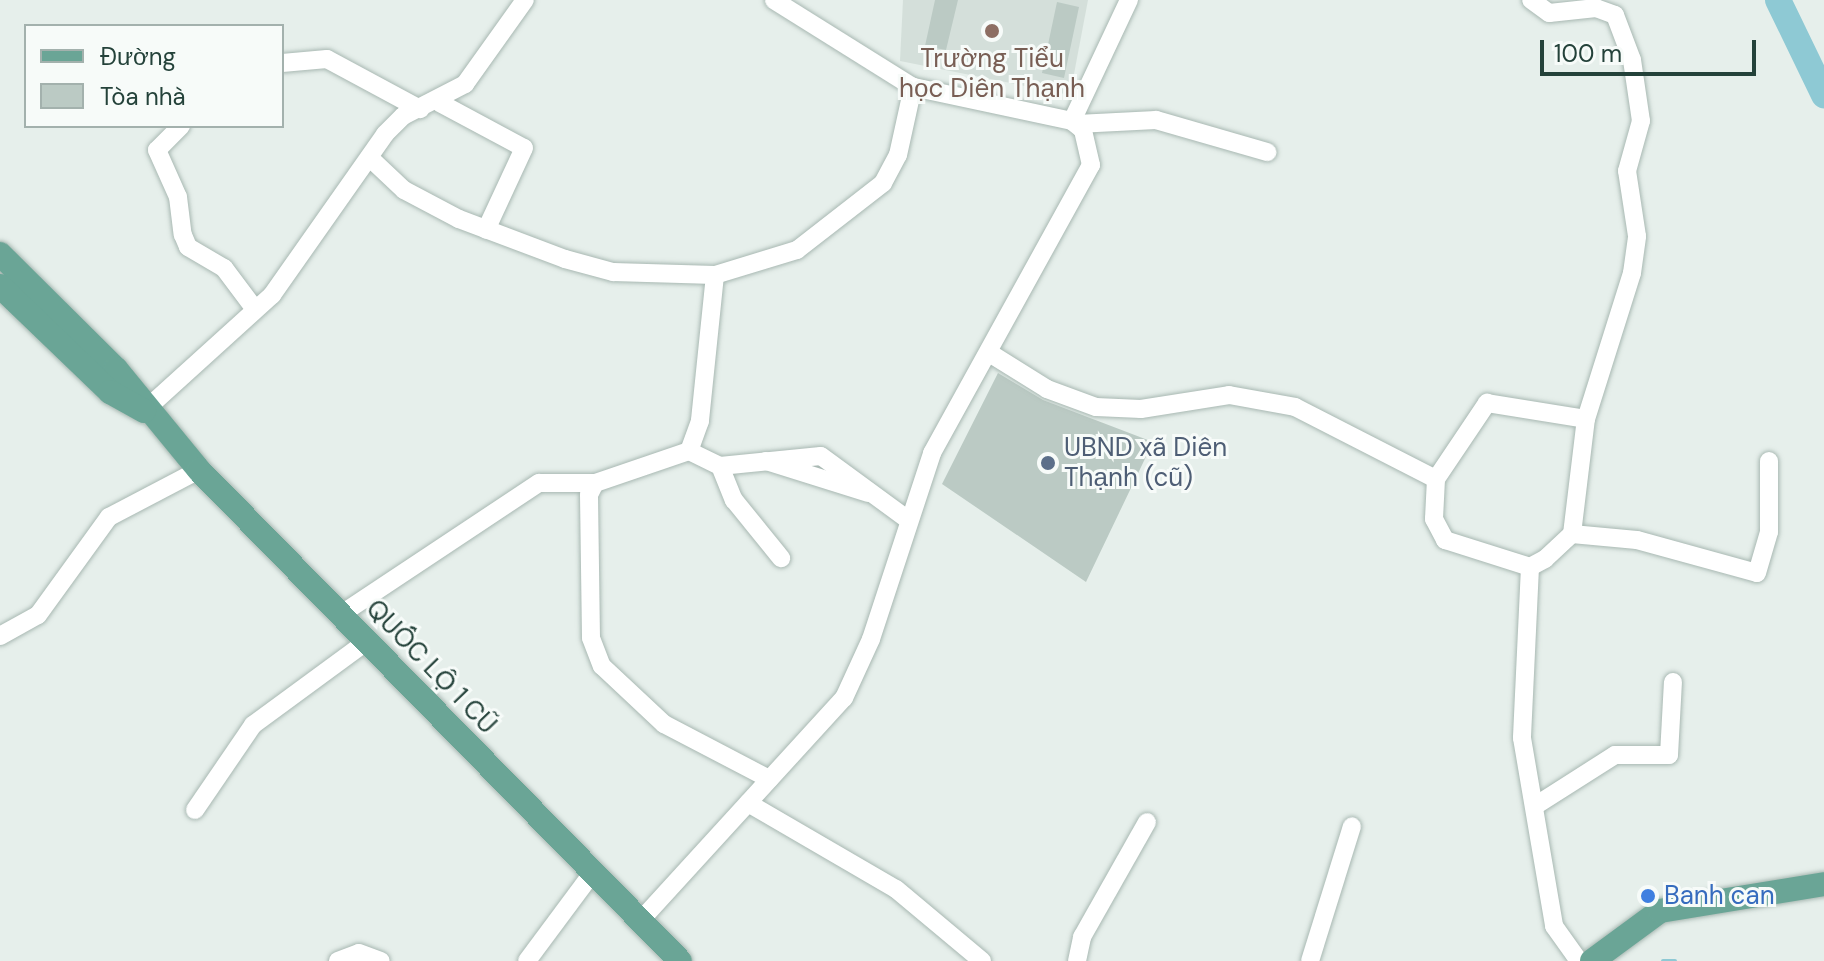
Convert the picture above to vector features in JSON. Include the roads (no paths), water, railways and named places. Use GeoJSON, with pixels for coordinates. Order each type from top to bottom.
{"type":"FeatureCollection","features":[{"type":"Feature","properties":{"kind":"main road","name":"QUỐC LỘ 1 CŨ"},"geometry":{"type":"LineString","coordinates":[[0,253],[6,288],[110,392],[144,411],[680,961]]}},
{"type":"Feature","properties":{"kind":"main road"},"geometry":{"type":"LineString","coordinates":[[1592,961],[1660,911],[1824,884]]}},
{"type":"Feature","properties":{"kind":"street"},"geometry":{"type":"LineString","coordinates":[[144,411],[285,281],[396,122],[420,109],[440,103],[473,74],[525,0]]}},
{"type":"Feature","properties":{"kind":"street"},"geometry":{"type":"LineString","coordinates":[[774,0],[913,87],[1074,123],[1156,120],[1267,152]]}},
{"type":"Feature","properties":{"kind":"street"},"geometry":{"type":"LineString","coordinates":[[1074,123],[1129,0]]}},
{"type":"Feature","properties":{"kind":"street"},"geometry":{"type":"LineString","coordinates":[[1531,0],[1549,13],[1596,8],[1615,15],[1638,94],[1626,199],[1636,251],[1586,419],[1572,534]]}},
{"type":"Feature","properties":{"kind":"street"},"geometry":{"type":"LineString","coordinates":[[284,63],[327,59],[420,109]]}},
{"type":"Feature","properties":{"kind":"street"},"geometry":{"type":"LineString","coordinates":[[370,158],[404,190],[486,230],[594,268],[715,275],[797,250],[883,183],[898,155],[913,87]]}},
{"type":"Feature","properties":{"kind":"street"},"geometry":{"type":"LineString","coordinates":[[440,103],[525,150],[486,230]]}},
{"type":"Feature","properties":{"kind":"street"},"geometry":{"type":"LineString","coordinates":[[641,920],[849,689],[889,588],[907,519],[932,453],[991,354],[1089,174],[1092,154],[1074,123]]}},
{"type":"Feature","properties":{"kind":"street"},"geometry":{"type":"LineString","coordinates":[[179,128],[157,150],[178,197],[183,235],[188,247],[224,268],[254,308]]}},
{"type":"Feature","properties":{"kind":"street"},"geometry":{"type":"LineString","coordinates":[[689,451],[700,421],[715,275]]}},
{"type":"Feature","properties":{"kind":"street"},"geometry":{"type":"LineString","coordinates":[[991,354],[1047,389],[1096,407],[1141,409],[1214,395],[1277,401],[1359,435],[1436,479]]}},
{"type":"Feature","properties":{"kind":"street"},"geometry":{"type":"LineString","coordinates":[[1530,567],[1445,540],[1434,519],[1436,479],[1487,403],[1586,419]]}},
{"type":"Feature","properties":{"kind":"street"},"geometry":{"type":"LineString","coordinates":[[340,615],[539,483],[595,483],[689,451],[720,466],[821,456],[907,519]]}},
{"type":"Feature","properties":{"kind":"street"},"geometry":{"type":"LineString","coordinates":[[766,461],[868,493]]}},
{"type":"Feature","properties":{"kind":"street"},"geometry":{"type":"LineString","coordinates":[[1579,961],[1554,926],[1538,804],[1520,711],[1530,567],[1572,534],[1637,540],[1757,573],[1769,532],[1769,461]]}},
{"type":"Feature","properties":{"kind":"street"},"geometry":{"type":"LineString","coordinates":[[720,466],[734,500],[781,558]]}},
{"type":"Feature","properties":{"kind":"street"},"geometry":{"type":"LineString","coordinates":[[0,636],[38,615],[109,517],[199,470]]}},
{"type":"Feature","properties":{"kind":"street"},"geometry":{"type":"LineString","coordinates":[[595,483],[585,552],[591,638],[602,666],[664,724],[769,779]]}},
{"type":"Feature","properties":{"kind":"street"},"geometry":{"type":"LineString","coordinates":[[195,810],[253,725],[366,642]]}},
{"type":"Feature","properties":{"kind":"street"},"geometry":{"type":"LineString","coordinates":[[1538,804],[1615,755],[1669,755],[1673,682]]}},
{"type":"Feature","properties":{"kind":"street"},"geometry":{"type":"LineString","coordinates":[[748,803],[896,889],[982,961]]}},
{"type":"Feature","properties":{"kind":"street"},"geometry":{"type":"LineString","coordinates":[[1077,961],[1082,937],[1147,822]]}},
{"type":"Feature","properties":{"kind":"street"},"geometry":{"type":"LineString","coordinates":[[1310,961],[1352,826]]}},
{"type":"Feature","properties":{"kind":"street"},"geometry":{"type":"LineString","coordinates":[[527,961],[593,872]]}},
{"type":"Feature","properties":{"kind":"street"},"geometry":{"type":"LineString","coordinates":[[338,961],[359,953],[381,961]]}},
{"type":"Feature","properties":{"kind":"waterway"},"geometry":{"type":"LineString","coordinates":[[1778,0],[1824,95]]}},
{"type":"Feature","properties":{"kind":"waterway"},"geometry":{"type":"LineString","coordinates":[[1663,961],[1675,961]]}},
{"type":"Feature","properties":{"kind":"place","name":"Trường Tiểu học Diên Thạnh"},"geometry":{"type":"Point","coordinates":[992,31]}},
{"type":"Feature","properties":{"kind":"place","name":"UBND xã Diên Thạnh (cũ)"},"geometry":{"type":"Point","coordinates":[1048,463]}},
{"type":"Feature","properties":{"kind":"place","name":"Banh can"},"geometry":{"type":"Point","coordinates":[1648,896]}}]}
